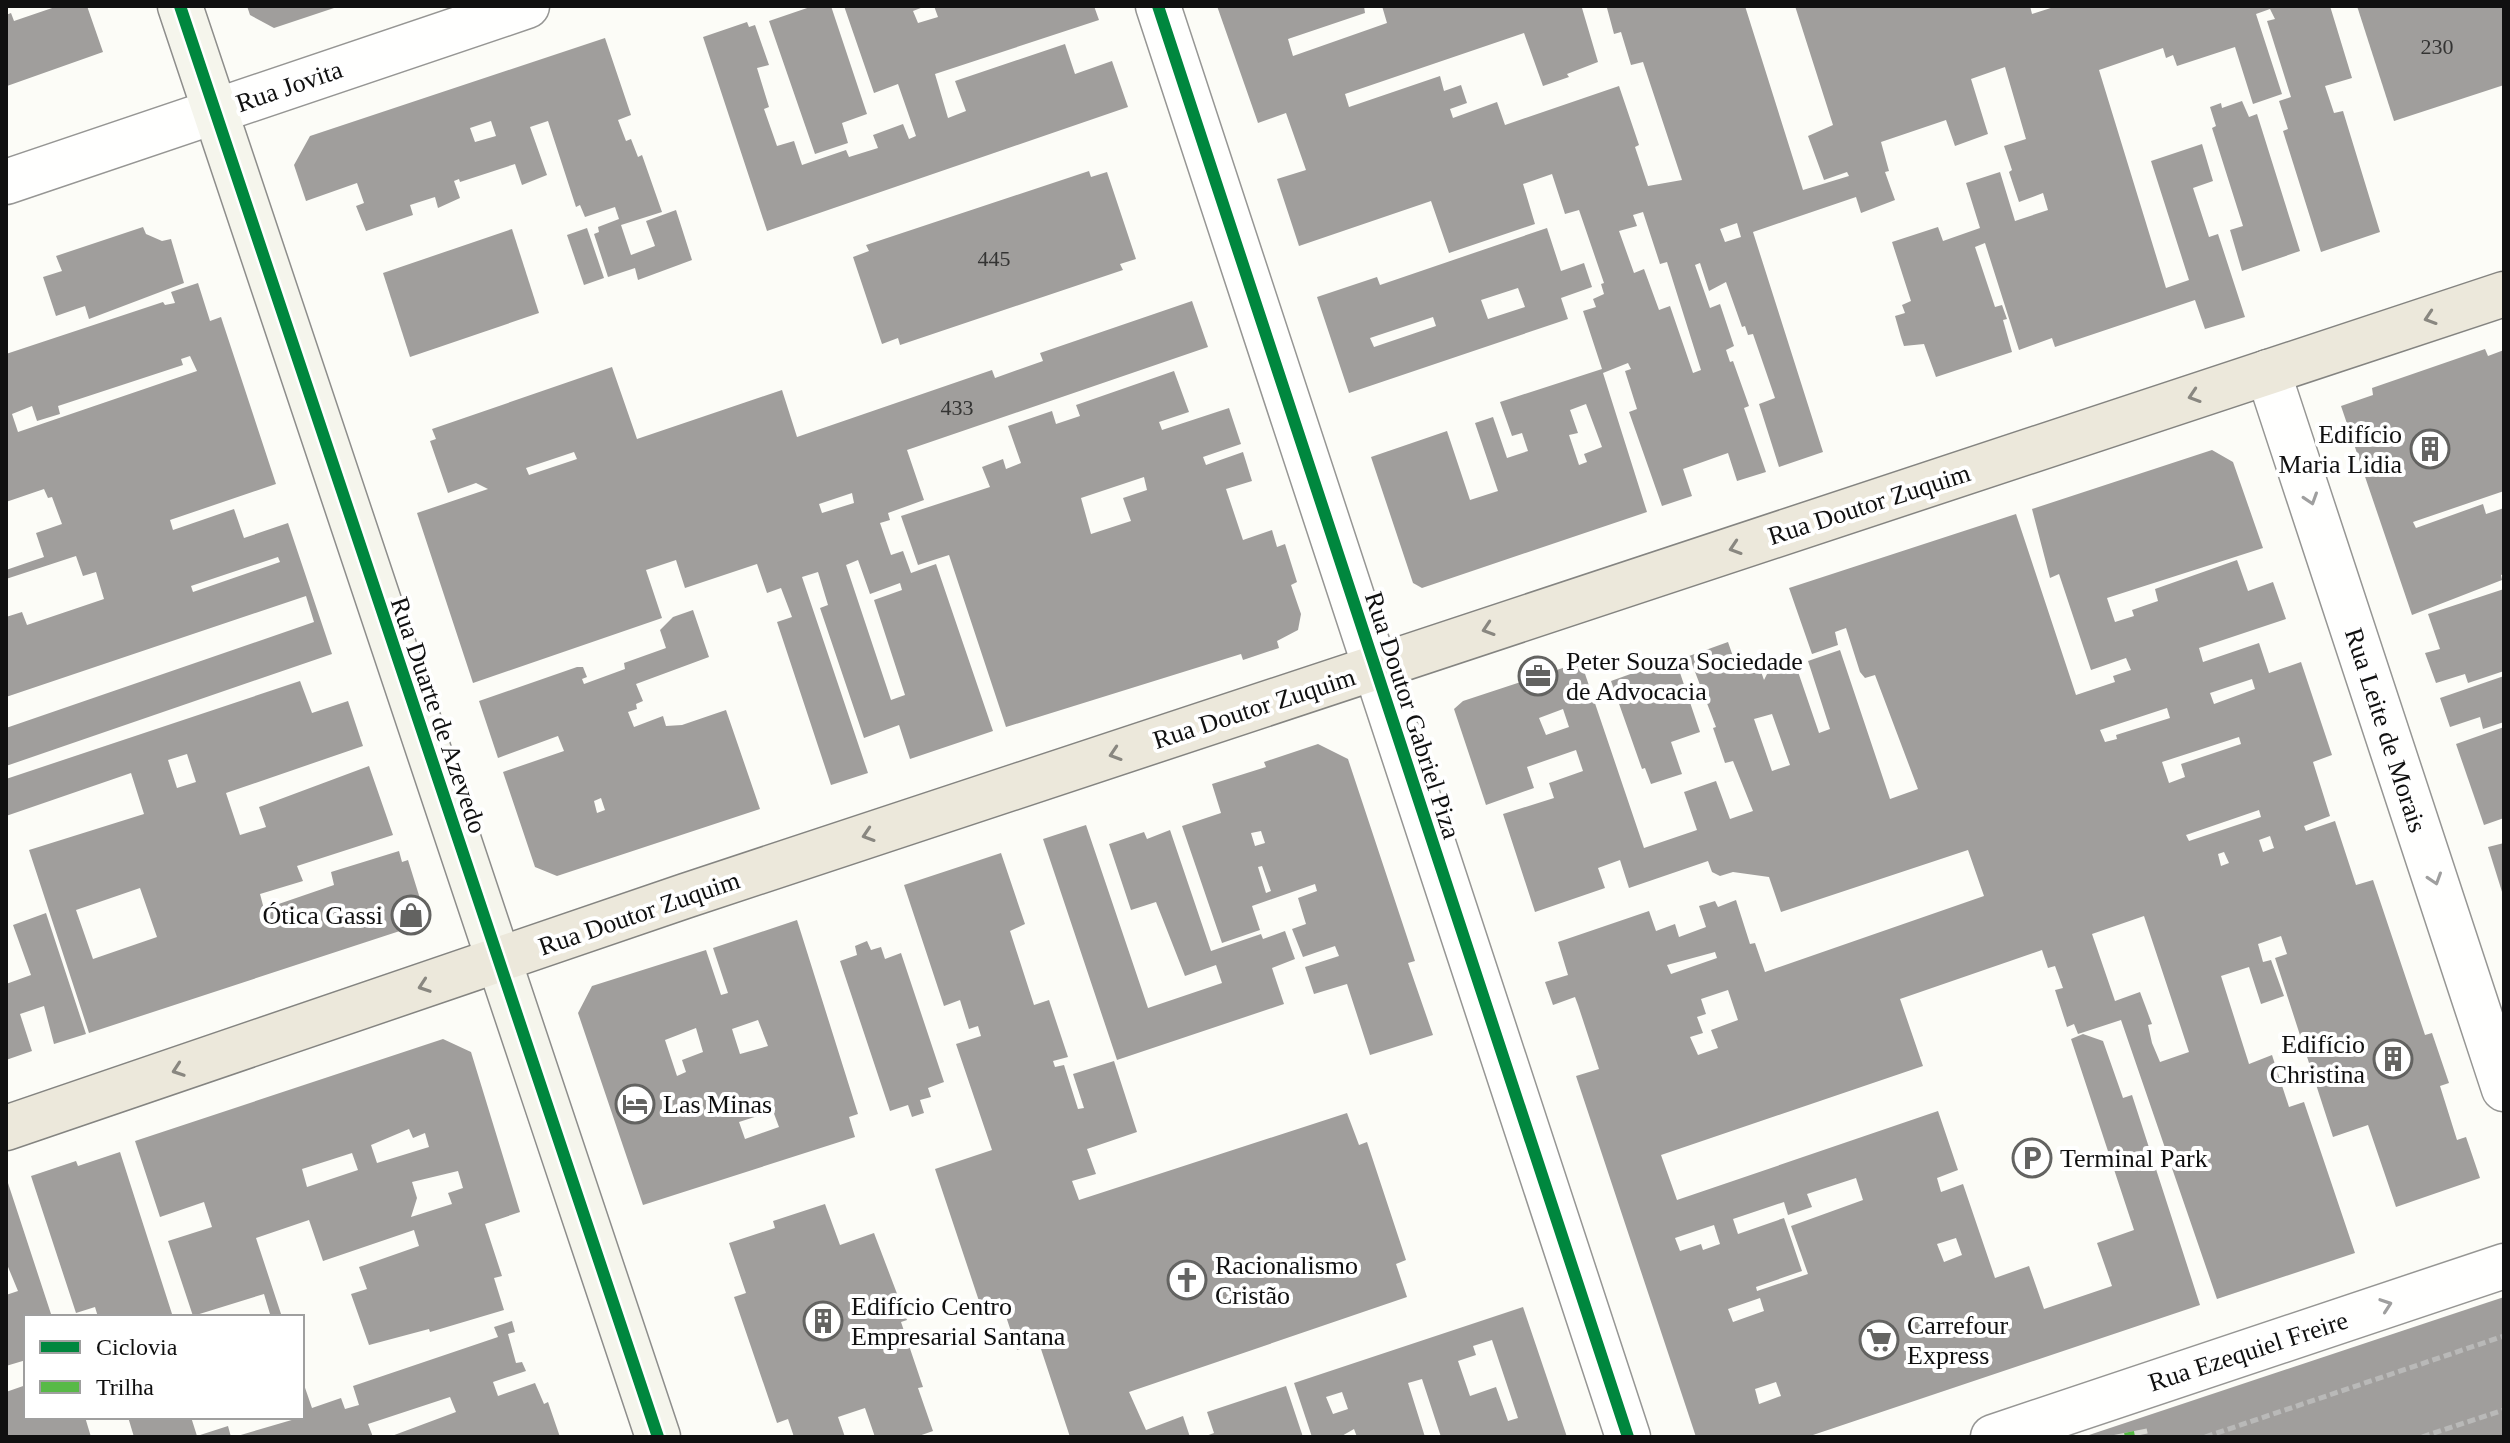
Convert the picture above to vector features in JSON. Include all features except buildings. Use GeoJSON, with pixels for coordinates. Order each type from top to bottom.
{"type":"FeatureCollection","features":[{"type":"Feature","properties":{"kind":"main road","name":"Rua Duarte de Azevedo"},"geometry":{"type":"LineString","coordinates":[[180,6],[658,1437]]}},
{"type":"Feature","properties":{"kind":"main road","name":"Rua Doutor Zuquim"},"geometry":{"type":"LineString","coordinates":[[6,1128],[1375,668],[2504,294]]}},
{"type":"Feature","properties":{"kind":"street","name":"Rua Jovita"},"geometry":{"type":"LineString","coordinates":[[6,182],[527,6]]}},
{"type":"Feature","properties":{"kind":"street","name":"Rua Doutor Gabriel Piza"},"geometry":{"type":"LineString","coordinates":[[1158,6],[1628,1437]]}},
{"type":"Feature","properties":{"kind":"street","name":"Rua Leite de Morais"},"geometry":{"type":"LineString","coordinates":[[2268,372],[2504,1089]]}},
{"type":"Feature","properties":{"kind":"street","name":"Rua Ezequiel Freire"},"geometry":{"type":"LineString","coordinates":[[1993,1437],[2504,1266]]}},
{"type":"Feature","properties":{"kind":"path"},"geometry":{"type":"LineString","coordinates":[[2205,1437],[2504,1336]]}},
{"type":"Feature","properties":{"kind":"path"},"geometry":{"type":"LineString","coordinates":[[2422,1437],[2504,1410]]}},
{"type":"Feature","properties":{"kind":"tunnel"},"geometry":{"type":"LineString","coordinates":[[2129,1432],[2130,1437]]}},
{"type":"Feature","properties":{"kind":"marked path"},"geometry":{"type":"LineString","coordinates":[[2129,1432],[2130,1437]]}},
{"type":"Feature","properties":{"kind":"cycle path"},"geometry":{"type":"LineString","coordinates":[[180,6],[658,1437]]}},
{"type":"Feature","properties":{"kind":"cycle path"},"geometry":{"type":"LineString","coordinates":[[1158,6],[1628,1437]]}},
{"type":"Feature","properties":{"kind":"place","name":"Edifício Maria Lidia"},"geometry":{"type":"Point","coordinates":[2430,449]}},
{"type":"Feature","properties":{"kind":"place","name":"Peter Souza Sociedade de Advocacia"},"geometry":{"type":"Point","coordinates":[1538,676]}},
{"type":"Feature","properties":{"kind":"place","name":"Ótica Gassi"},"geometry":{"type":"Point","coordinates":[411,915]}},
{"type":"Feature","properties":{"kind":"place","name":"Edifício Christina"},"geometry":{"type":"Point","coordinates":[2393,1059]}},
{"type":"Feature","properties":{"kind":"place","name":"Las Minas"},"geometry":{"type":"Point","coordinates":[635,1104]}},
{"type":"Feature","properties":{"kind":"place","name":"Terminal Park"},"geometry":{"type":"Point","coordinates":[2032,1158]}},
{"type":"Feature","properties":{"kind":"place","name":"Racionalismo Cristão"},"geometry":{"type":"Point","coordinates":[1187,1280]}},
{"type":"Feature","properties":{"kind":"place","name":"Edifício Centro Empresarial Santana"},"geometry":{"type":"Point","coordinates":[823,1321]}},
{"type":"Feature","properties":{"kind":"place","name":"Carrefour Express"},"geometry":{"type":"Point","coordinates":[1879,1340]}}]}
